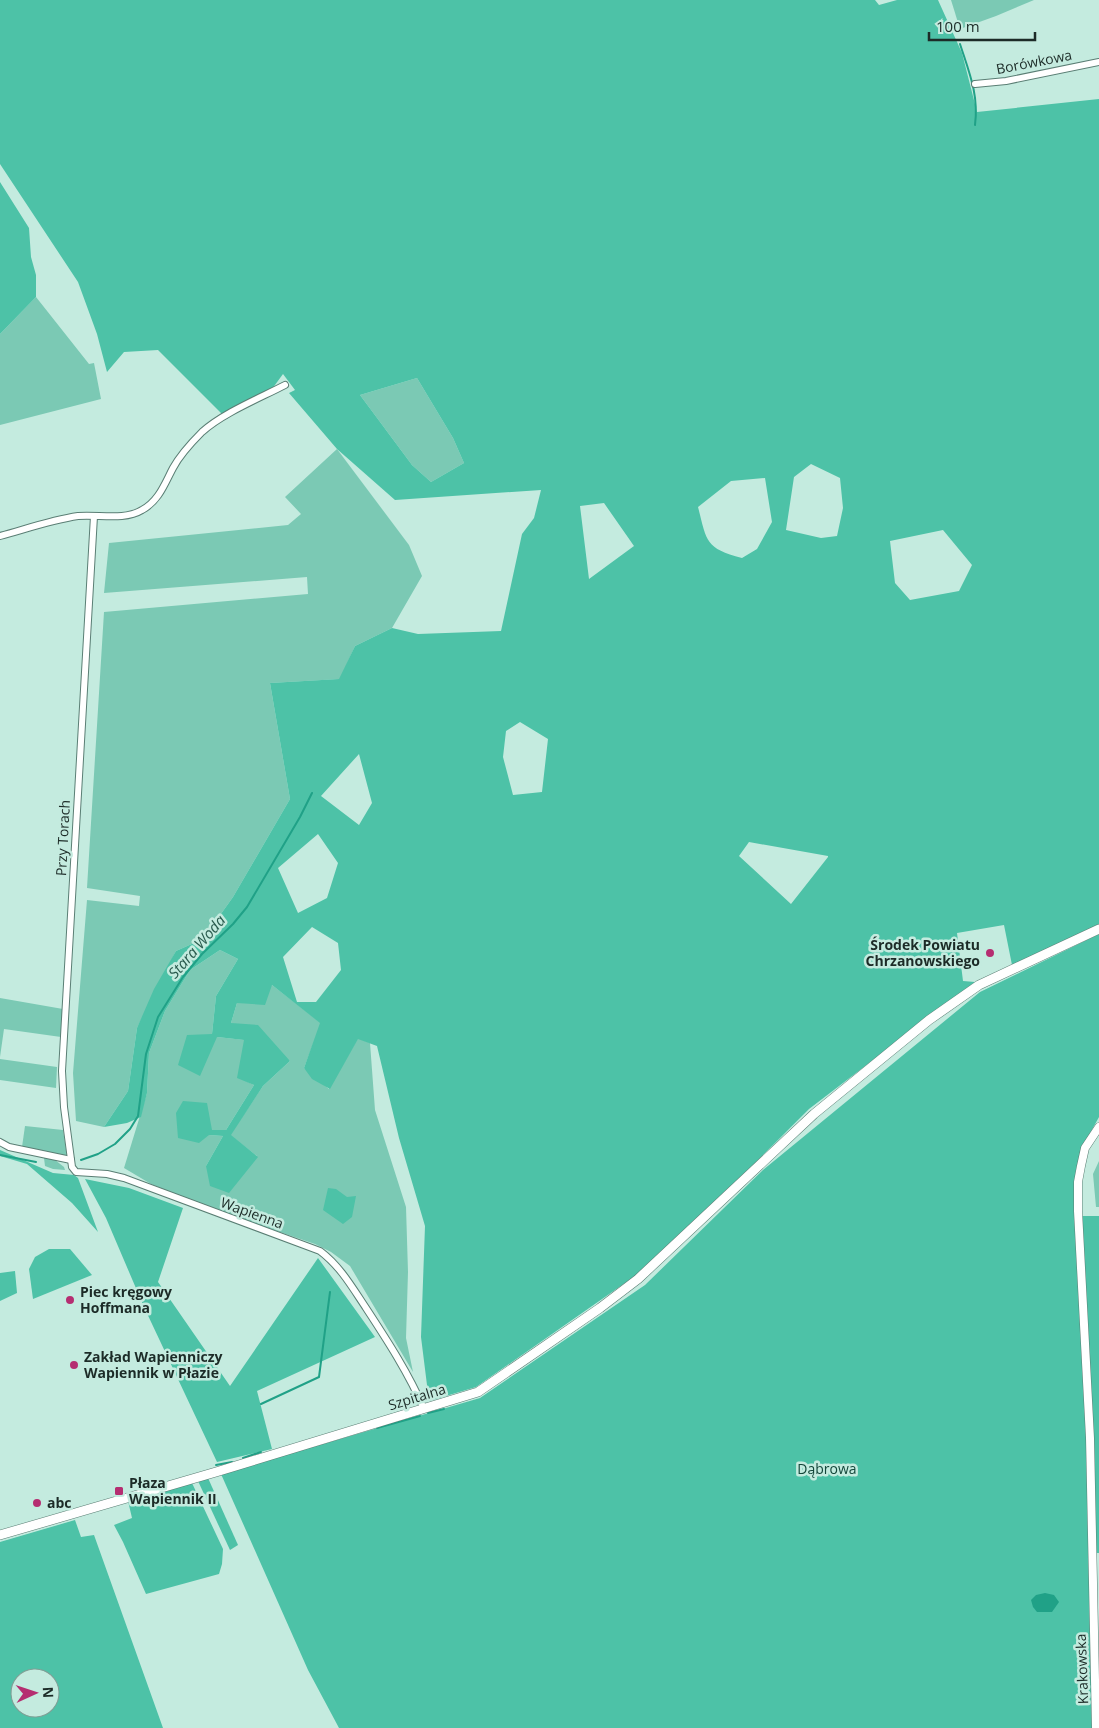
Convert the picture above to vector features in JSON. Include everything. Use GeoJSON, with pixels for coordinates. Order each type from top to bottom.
{"type":"FeatureCollection","features":[{"type":"Feature","properties":{"kind":"main road","name":"Szpitalna"},"geometry":{"type":"LineString","coordinates":[[0,1535],[211,1474],[478,1392],[600,1308],[638,1278],[814,1114],[929,1020],[979,985],[1099,929]]}},
{"type":"Feature","properties":{"kind":"street","name":"Borówkowa"},"geometry":{"type":"LineString","coordinates":[[974,84],[1006,81],[1099,62]]}},
{"type":"Feature","properties":{"kind":"street"},"geometry":{"type":"LineString","coordinates":[[0,536],[59,519],[80,516],[133,514],[142,511],[159,494],[174,466],[203,432],[219,420],[286,385]]}},
{"type":"Feature","properties":{"kind":"street","name":"Przy Torach"},"geometry":{"type":"LineString","coordinates":[[71,1160],[64,1107],[62,1071],[94,516]]}},
{"type":"Feature","properties":{"kind":"street","name":"Krakowska"},"geometry":{"type":"LineString","coordinates":[[1096,1728],[1090,1438],[1078,1182],[1086,1148],[1099,1127]]}},
{"type":"Feature","properties":{"kind":"street","name":"Wapienna"},"geometry":{"type":"LineString","coordinates":[[0,1142],[9,1147],[71,1160],[76,1172],[107,1174],[124,1178],[320,1251],[332,1260],[342,1273],[383,1334],[424,1409]]}},
{"type":"Feature","properties":{"kind":"shaded area"},"geometry":{"type":"Polygon","coordinates":[[[951,0],[1034,0],[960,29],[951,0]]]}},
{"type":"Feature","properties":{"kind":"shaded area"},"geometry":{"type":"Polygon","coordinates":[[[36,297],[89,364],[94,363],[101,399],[0,425],[0,334],[36,297]]]}},
{"type":"Feature","properties":{"kind":"shaded area"},"geometry":{"type":"Polygon","coordinates":[[[417,378],[453,438],[464,463],[431,482],[412,465],[360,395],[417,378]]]}},
{"type":"Feature","properties":{"kind":"shaded area"},"geometry":{"type":"Polygon","coordinates":[[[337,449],[409,545],[422,576],[392,628],[355,646],[340,679],[270,683],[290,799],[233,897],[203,939],[176,951],[137,1028],[128,1091],[104,1127],[76,1121],[73,1073],[87,900],[139,906],[140,896],[87,888],[104,612],[308,594],[307,577],[104,593],[109,543],[288,525],[301,514],[285,497],[337,449]]]}},
{"type":"Feature","properties":{"kind":"shaded area"},"geometry":{"type":"Polygon","coordinates":[[[220,950],[238,959],[216,996],[212,1034],[217,1037],[245,1040],[238,1077],[254,1085],[226,1130],[212,1130],[209,1135],[223,1136],[206,1166],[257,1156],[230,1135],[263,1086],[290,1061],[231,1023],[237,1003],[272,985],[321,1023],[304,1068],[329,1089],[358,1038],[370,1043],[375,1110],[406,1207],[408,1272],[406,1338],[413,1372],[350,1266],[331,1252],[315,1244],[212,1209],[151,1184],[124,1168],[147,1093],[149,1053],[165,1011],[190,970],[220,950]]]}},
{"type":"Feature","properties":{"kind":"shaded area"},"geometry":{"type":"Polygon","coordinates":[[[0,998],[63,1009],[61,1037],[4,1029],[0,1057],[0,998]]]}},
{"type":"Feature","properties":{"kind":"shaded area"},"geometry":{"type":"Polygon","coordinates":[[[0,1059],[57,1067],[56,1088],[0,1080],[0,1059]]]}},
{"type":"Feature","properties":{"kind":"shaded area"},"geometry":{"type":"Polygon","coordinates":[[[25,1126],[63,1130],[67,1156],[22,1147],[25,1126]]]}},
{"type":"Feature","properties":{"kind":"shaded area"},"geometry":{"type":"Polygon","coordinates":[[[44,1158],[55,1160],[65,1170],[45,1166],[44,1158]]]}},
{"type":"Feature","properties":{"kind":"shaded area"},"geometry":{"type":"Polygon","coordinates":[[[1099,1161],[1099,1207],[1096,1207],[1093,1174],[1099,1161]]]}},
{"type":"Feature","properties":{"kind":"shaded area"},"geometry":{"type":"Polygon","coordinates":[[[1045,1593],[1054,1595],[1059,1602],[1052,1612],[1037,1612],[1031,1600],[1036,1595],[1045,1593]]]}},
{"type":"Feature","properties":{"kind":"green space"},"geometry":{"type":"Polygon","coordinates":[[[0,0],[875,0],[879,5],[897,0],[938,0],[962,53],[977,112],[1099,99],[1099,924],[1012,965],[1004,925],[957,933],[963,981],[975,982],[809,1109],[757,1161],[635,1276],[476,1387],[429,1401],[421,1337],[425,1226],[399,1138],[377,1046],[358,1039],[330,1089],[312,1079],[304,1068],[320,1023],[272,985],[265,1005],[237,1003],[231,1023],[258,1025],[290,1061],[263,1086],[231,1135],[258,1157],[229,1193],[210,1186],[206,1166],[223,1136],[209,1135],[199,1143],[178,1138],[176,1113],[183,1101],[207,1103],[212,1130],[226,1130],[254,1085],[237,1078],[244,1040],[217,1037],[200,1076],[178,1065],[187,1035],[212,1034],[216,996],[238,959],[220,950],[190,970],[165,1011],[149,1053],[147,1093],[141,1117],[127,1123],[104,1127],[128,1091],[137,1028],[154,989],[176,951],[203,939],[233,897],[290,799],[270,683],[339,679],[355,646],[392,628],[418,634],[501,631],[522,534],[534,518],[541,490],[395,500],[337,449],[289,393],[295,390],[283,374],[272,389],[234,410],[227,419],[158,350],[124,352],[107,372],[97,334],[78,282],[0,164],[0,0]],[[417,378],[360,395],[412,465],[431,482],[464,463],[453,438],[417,378]],[[811,464],[794,477],[786,530],[821,538],[837,536],[843,508],[840,478],[811,464]],[[765,478],[731,481],[698,507],[706,536],[714,547],[742,558],[757,549],[772,522],[765,478]],[[604,503],[580,506],[589,579],[634,546],[604,503]],[[943,530],[890,541],[895,583],[910,600],[959,591],[972,565],[943,530]],[[520,722],[506,731],[503,757],[513,795],[542,792],[548,739],[520,722]],[[359,754],[321,796],[359,825],[372,803],[359,754]],[[318,834],[278,868],[298,913],[327,898],[338,863],[318,834]],[[749,842],[739,856],[791,904],[828,856],[749,842]],[[312,927],[283,957],[297,1002],[316,1002],[341,970],[338,943],[312,927]]]}},
{"type":"Feature","properties":{"kind":"green space"},"geometry":{"type":"Polygon","coordinates":[[[0,182],[29,228],[31,257],[36,275],[36,297],[0,334],[0,182]]]}},
{"type":"Feature","properties":{"kind":"green space","name":"Dąbrowa"},"geometry":{"type":"Polygon","coordinates":[[[1099,934],[1099,1117],[1083,1146],[1075,1182],[1087,1457],[1092,1728],[339,1728],[308,1670],[221,1474],[480,1398],[645,1285],[763,1170],[980,992],[1099,934]]]}},
{"type":"Feature","properties":{"kind":"green space"},"geometry":{"type":"Polygon","coordinates":[[[0,1150],[53,1173],[74,1175],[78,1178],[98,1232],[72,1203],[27,1164],[0,1156],[0,1150]]]}},
{"type":"Feature","properties":{"kind":"green space"},"geometry":{"type":"Polygon","coordinates":[[[85,1179],[129,1188],[183,1208],[158,1282],[230,1386],[318,1258],[375,1337],[257,1391],[272,1449],[217,1462],[144,1307],[106,1218],[85,1179]]]}},
{"type":"Feature","properties":{"kind":"green space"},"geometry":{"type":"Polygon","coordinates":[[[328,1188],[336,1189],[347,1197],[356,1196],[352,1217],[343,1224],[323,1210],[328,1188]]]}},
{"type":"Feature","properties":{"kind":"green space"},"geometry":{"type":"Polygon","coordinates":[[[1082,1216],[1099,1216],[1099,1553],[1095,1553],[1082,1216]]]}},
{"type":"Feature","properties":{"kind":"green space"},"geometry":{"type":"Polygon","coordinates":[[[49,1249],[70,1249],[92,1275],[33,1299],[29,1269],[35,1257],[49,1249]]]}},
{"type":"Feature","properties":{"kind":"green space"},"geometry":{"type":"Polygon","coordinates":[[[15,1271],[17,1293],[0,1301],[0,1273],[15,1271]]]}},
{"type":"Feature","properties":{"kind":"green space"},"geometry":{"type":"Polygon","coordinates":[[[208,1478],[238,1545],[230,1550],[198,1481],[208,1478]]]}},
{"type":"Feature","properties":{"kind":"green space"},"geometry":{"type":"Polygon","coordinates":[[[192,1483],[223,1549],[219,1574],[146,1594],[114,1525],[132,1518],[128,1501],[192,1483]]]}},
{"type":"Feature","properties":{"kind":"green space"},"geometry":{"type":"Polygon","coordinates":[[[75,1520],[81,1537],[94,1535],[163,1728],[0,1728],[0,1542],[75,1520]]]}},
{"type":"Feature","properties":{"kind":"waterway"},"geometry":{"type":"LineString","coordinates":[[960,44],[970,74],[976,104],[975,125]]}},
{"type":"Feature","properties":{"kind":"waterway","name":"Stara Woda"},"geometry":{"type":"LineString","coordinates":[[81,1160],[98,1154],[115,1144],[130,1129],[138,1116],[146,1054],[158,1017],[183,977],[247,907],[312,793]]}},
{"type":"Feature","properties":{"kind":"waterway","name":"Stara Woda"},"geometry":{"type":"LineString","coordinates":[[0,1155],[36,1162]]}},
{"type":"Feature","properties":{"kind":"waterway"},"geometry":{"type":"LineString","coordinates":[[261,1404],[319,1377],[330,1292]]}},
{"type":"Feature","properties":{"kind":"waterway"},"geometry":{"type":"LineString","coordinates":[[428,1413],[444,1409]]}},
{"type":"Feature","properties":{"kind":"waterway"},"geometry":{"type":"LineString","coordinates":[[377,1428],[420,1416]]}},
{"type":"Feature","properties":{"kind":"waterway"},"geometry":{"type":"LineString","coordinates":[[243,1458],[261,1452]]}},
{"type":"Feature","properties":{"kind":"waterway"},"geometry":{"type":"LineString","coordinates":[[216,1465],[232,1462]]}},
{"type":"Feature","properties":{"kind":"place","name":"Środek Powiatu Chrzanowskiego"},"geometry":{"type":"Point","coordinates":[990,953]}},
{"type":"Feature","properties":{"kind":"place","name":"Piec kręgowy Hoffmana"},"geometry":{"type":"Point","coordinates":[70,1300]}},
{"type":"Feature","properties":{"kind":"place","name":"Zakład Wapienniczy Wapiennik w Płazie"},"geometry":{"type":"Point","coordinates":[74,1365]}},
{"type":"Feature","properties":{"kind":"place","name":"Płaza Wapiennik II"},"geometry":{"type":"Point","coordinates":[119,1491]}},
{"type":"Feature","properties":{"kind":"place","name":"abc"},"geometry":{"type":"Point","coordinates":[37,1503]}}]}
